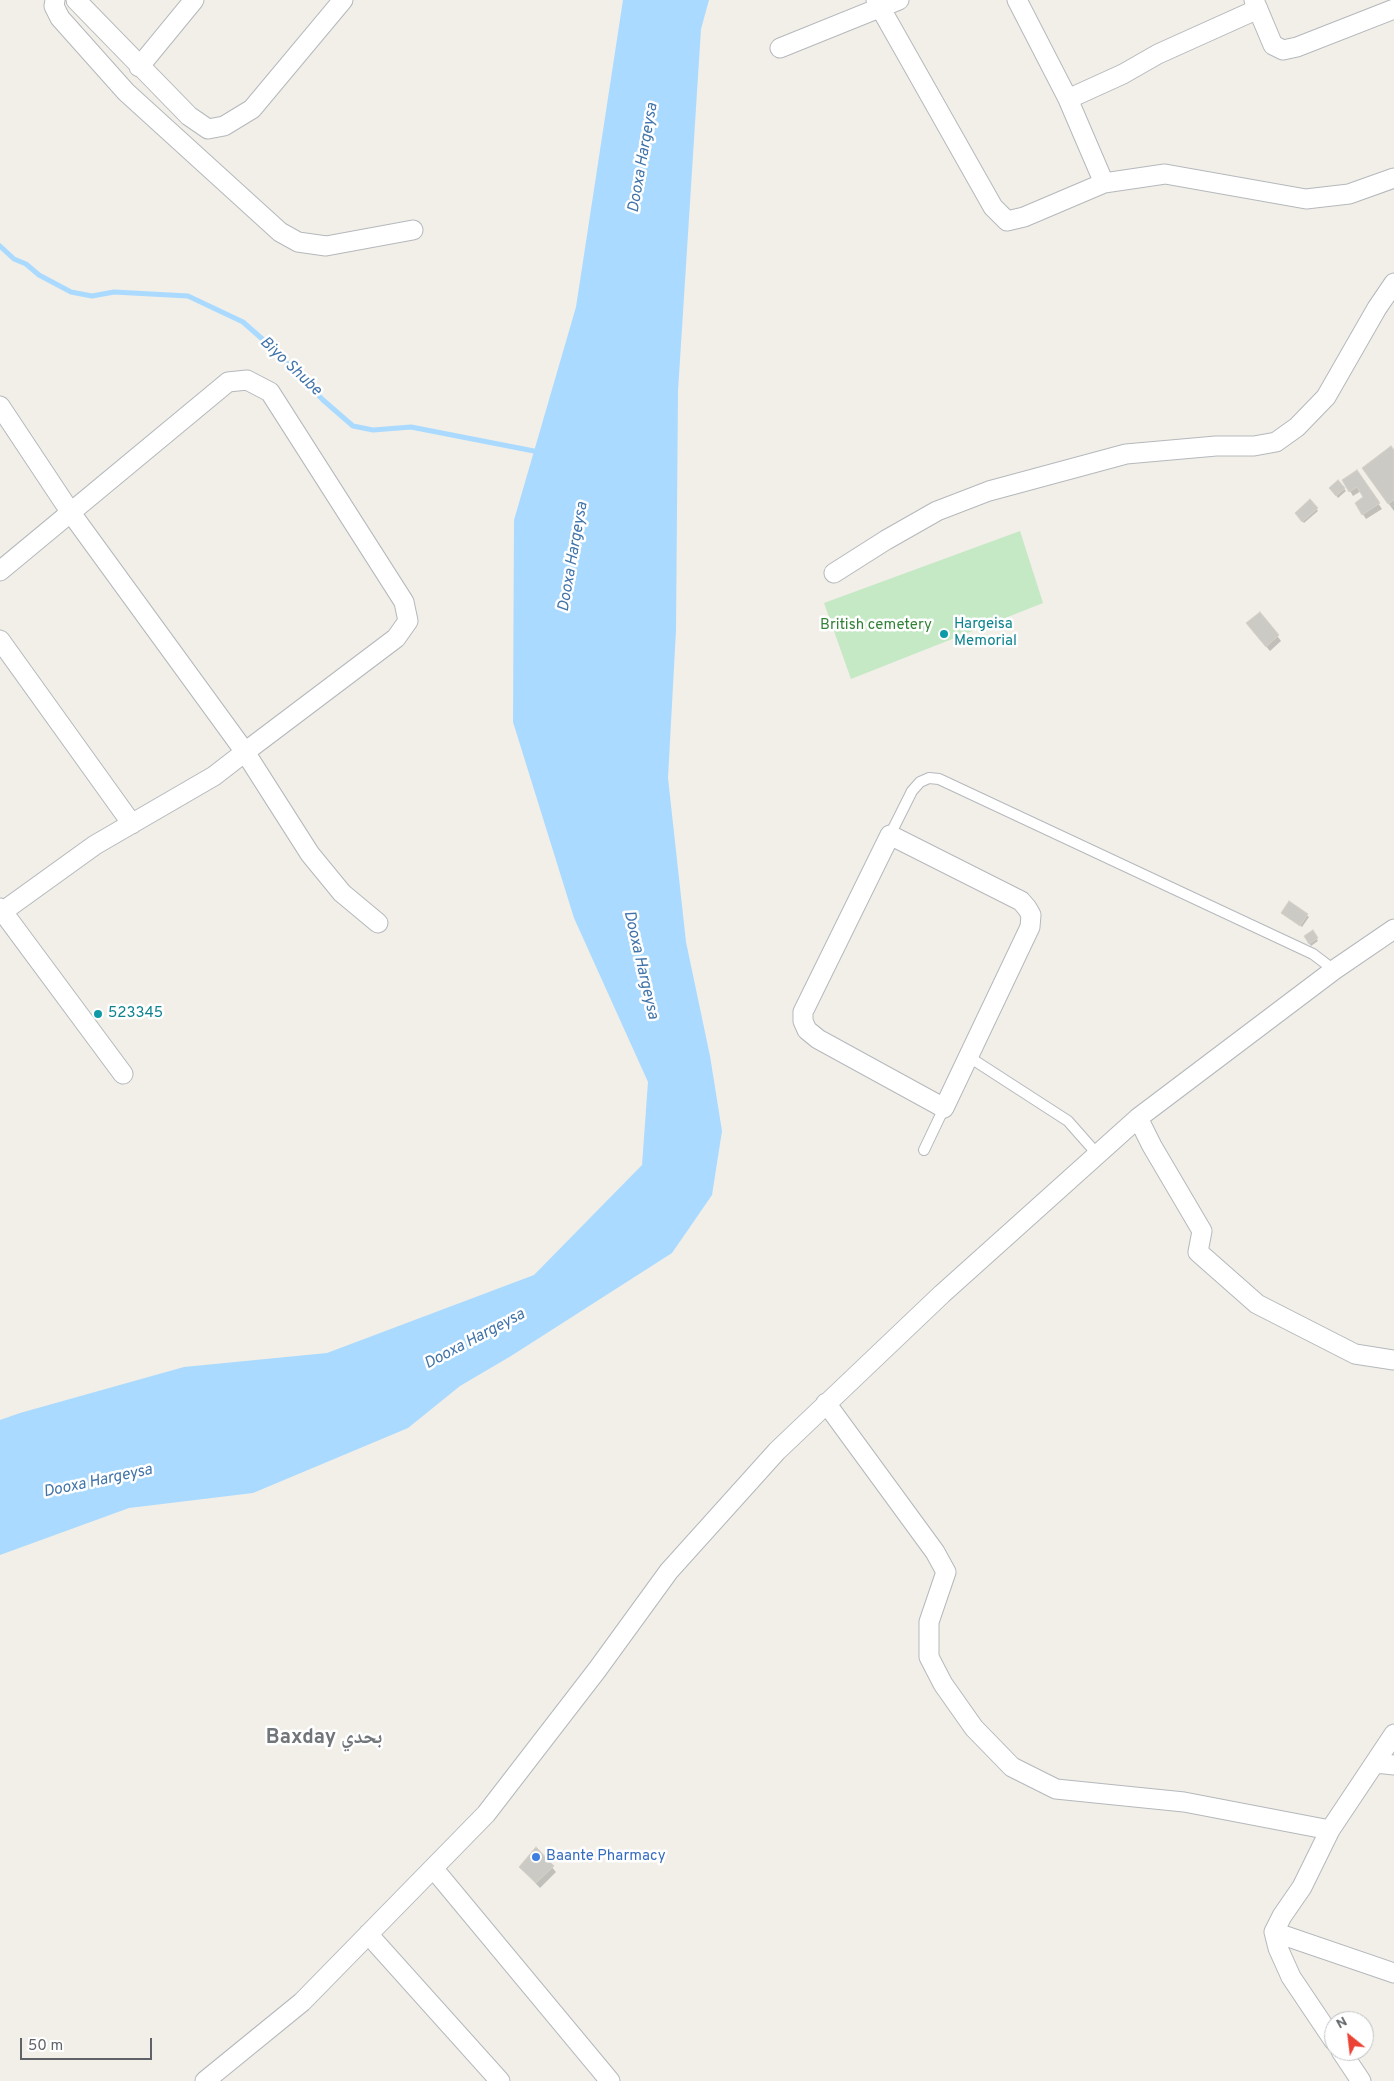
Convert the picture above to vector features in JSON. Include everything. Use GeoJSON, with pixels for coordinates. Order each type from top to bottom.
{"type":"FeatureCollection","features":[{"type":"Feature","properties":{"kind":"street"},"geometry":{"type":"LineString","coordinates":[[55,0],[54,6],[60,18],[126,92],[280,232],[298,242],[326,246],[413,230]]}},
{"type":"Feature","properties":{"kind":"street"},"geometry":{"type":"LineString","coordinates":[[76,0],[189,116],[208,128],[224,126],[252,109],[343,0]]}},
{"type":"Feature","properties":{"kind":"street"},"geometry":{"type":"LineString","coordinates":[[139,66],[194,0]]}},
{"type":"Feature","properties":{"kind":"street"},"geometry":{"type":"LineString","coordinates":[[780,48],[878,4],[899,0]]}},
{"type":"Feature","properties":{"kind":"street"},"geometry":{"type":"LineString","coordinates":[[1016,0],[1068,99],[1104,183]]}},
{"type":"Feature","properties":{"kind":"street"},"geometry":{"type":"LineString","coordinates":[[878,4],[993,207],[1007,221],[1024,217],[1104,183],[1165,174],[1306,199],[1349,194],[1394,178]]}},
{"type":"Feature","properties":{"kind":"street"},"geometry":{"type":"LineString","coordinates":[[1068,99],[1123,74],[1256,4],[1273,45],[1283,50],[1297,47],[1394,9]]}},
{"type":"Feature","properties":{"kind":"street"},"geometry":{"type":"LineString","coordinates":[[834,573],[937,511],[998,489],[1126,454],[1216,446],[1254,446],[1276,442],[1297,427],[1326,397],[1377,308],[1394,283]]}},
{"type":"Feature","properties":{"kind":"street"},"geometry":{"type":"LineString","coordinates":[[0,571],[228,382],[247,380],[270,392],[404,602],[408,620],[396,638],[214,776],[95,845],[1,910],[123,1074]]}},
{"type":"Feature","properties":{"kind":"street"},"geometry":{"type":"LineString","coordinates":[[0,406],[71,513],[244,752],[310,854],[342,893],[378,924]]}},
{"type":"Feature","properties":{"kind":"street"},"geometry":{"type":"LineString","coordinates":[[0,640],[132,824]]}},
{"type":"Feature","properties":{"kind":"street"},"geometry":{"type":"LineString","coordinates":[[890,835],[1020,901],[1027,908],[1030,915],[1030,927],[944,1108],[818,1039],[807,1030],[803,1021],[803,1012],[890,835]]}},
{"type":"Feature","properties":{"kind":"street"},"geometry":{"type":"LineString","coordinates":[[205,2081],[302,2002],[486,1814],[597,1670],[669,1571],[777,1451],[826,1403],[942,1294],[1138,1118],[1334,970],[1394,929]]}},
{"type":"Feature","properties":{"kind":"street"},"geometry":{"type":"LineString","coordinates":[[1138,1118],[1152,1146],[1202,1231],[1198,1252],[1257,1304],[1355,1354],[1394,1360]]}},
{"type":"Feature","properties":{"kind":"street"},"geometry":{"type":"LineString","coordinates":[[826,1403],[935,1552],[946,1572],[929,1622],[928,1657],[942,1684],[974,1728],[1012,1767],[1056,1789],[1184,1802],[1330,1830]]}},
{"type":"Feature","properties":{"kind":"street"},"geometry":{"type":"LineString","coordinates":[[1324,2026],[1291,1977],[1278,1948],[1274,1932],[1282,1916],[1302,1887],[1330,1830],[1385,1764],[1394,1734]]}},
{"type":"Feature","properties":{"kind":"street"},"geometry":{"type":"LineString","coordinates":[[433,1868],[610,2081]]}},
{"type":"Feature","properties":{"kind":"street"},"geometry":{"type":"LineString","coordinates":[[1274,1932],[1394,1973]]}},
{"type":"Feature","properties":{"kind":"street"},"geometry":{"type":"LineString","coordinates":[[368,1934],[500,2081]]}},
{"type":"Feature","properties":{"kind":"street"},"geometry":{"type":"LineString","coordinates":[[1348,2061],[1361,2081]]}},
{"type":"Feature","properties":{"kind":"lane"},"geometry":{"type":"LineString","coordinates":[[890,835],[912,791],[920,782],[929,778],[939,779],[1313,954],[1334,970]]}},
{"type":"Feature","properties":{"kind":"lane"},"geometry":{"type":"LineString","coordinates":[[969,1057],[1068,1121],[1098,1155]]}},
{"type":"Feature","properties":{"kind":"lane"},"geometry":{"type":"LineString","coordinates":[[924,1150],[944,1108]]}},
{"type":"Feature","properties":{"kind":"green space","name":"British cemetery"},"geometry":{"type":"Polygon","coordinates":[[[1020,531],[1043,603],[851,679],[824,603],[1020,531]]]}},
{"type":"Feature","properties":{"kind":"water","name":"Dooxa Hargeysa"},"geometry":{"type":"Polygon","coordinates":[[[623,0],[709,0],[701,29],[678,391],[676,630],[668,778],[686,942],[710,1056],[722,1131],[712,1195],[672,1253],[511,1356],[460,1386],[408,1428],[253,1493],[129,1508],[0,1555],[0,1420],[184,1367],[327,1353],[534,1275],[642,1165],[648,1082],[574,918],[513,722],[514,520],[576,307],[623,0]]]}},
{"type":"Feature","properties":{"kind":"building"},"geometry":{"type":"Polygon","coordinates":[[[1391,446],[1394,450],[1394,500],[1388,504],[1362,468],[1391,446]]]}},
{"type":"Feature","properties":{"kind":"building"},"geometry":{"type":"Polygon","coordinates":[[[1357,470],[1380,503],[1362,515],[1355,503],[1363,497],[1357,487],[1349,492],[1342,480],[1357,470]]]}},
{"type":"Feature","properties":{"kind":"building"},"geometry":{"type":"Polygon","coordinates":[[[1338,480],[1345,488],[1336,496],[1329,488],[1338,480]]]}},
{"type":"Feature","properties":{"kind":"building"},"geometry":{"type":"Polygon","coordinates":[[[1310,499],[1318,508],[1302,522],[1295,513],[1310,499]]]}},
{"type":"Feature","properties":{"kind":"building"},"geometry":{"type":"Polygon","coordinates":[[[1260,612],[1279,635],[1266,647],[1246,623],[1260,612]]]}},
{"type":"Feature","properties":{"kind":"building"},"geometry":{"type":"Polygon","coordinates":[[[1289,901],[1308,914],[1300,926],[1281,913],[1289,901]]]}},
{"type":"Feature","properties":{"kind":"building"},"geometry":{"type":"Polygon","coordinates":[[[1313,930],[1318,938],[1309,944],[1304,936],[1313,930]]]}},
{"type":"Feature","properties":{"kind":"building","name":"Baante Pharmacy"},"geometry":{"type":"Polygon","coordinates":[[[536,1847],[554,1866],[536,1883],[519,1867],[536,1847]]]}},
{"type":"Feature","properties":{"kind":"waterway","name":"Biyo Shube"},"geometry":{"type":"LineString","coordinates":[[0,246],[14,259],[26,264],[39,275],[71,292],[92,296],[114,292],[188,296],[243,322],[268,344],[323,400],[353,426],[373,430],[411,427],[539,452]]}},
{"type":"Feature","properties":{"kind":"place","name":"Hargeisa Memorial"},"geometry":{"type":"Point","coordinates":[944,634]}},
{"type":"Feature","properties":{"kind":"place","name":"523345"},"geometry":{"type":"Point","coordinates":[98,1014]}},
{"type":"Feature","properties":{"kind":"place","name":"Baante Pharmacy"},"geometry":{"type":"Point","coordinates":[536,1857]}},
{"type":"Feature","properties":{"kind":"district","name":"Baxday بحدي"},"geometry":{"type":"Point","coordinates":[324,1739]}}]}
